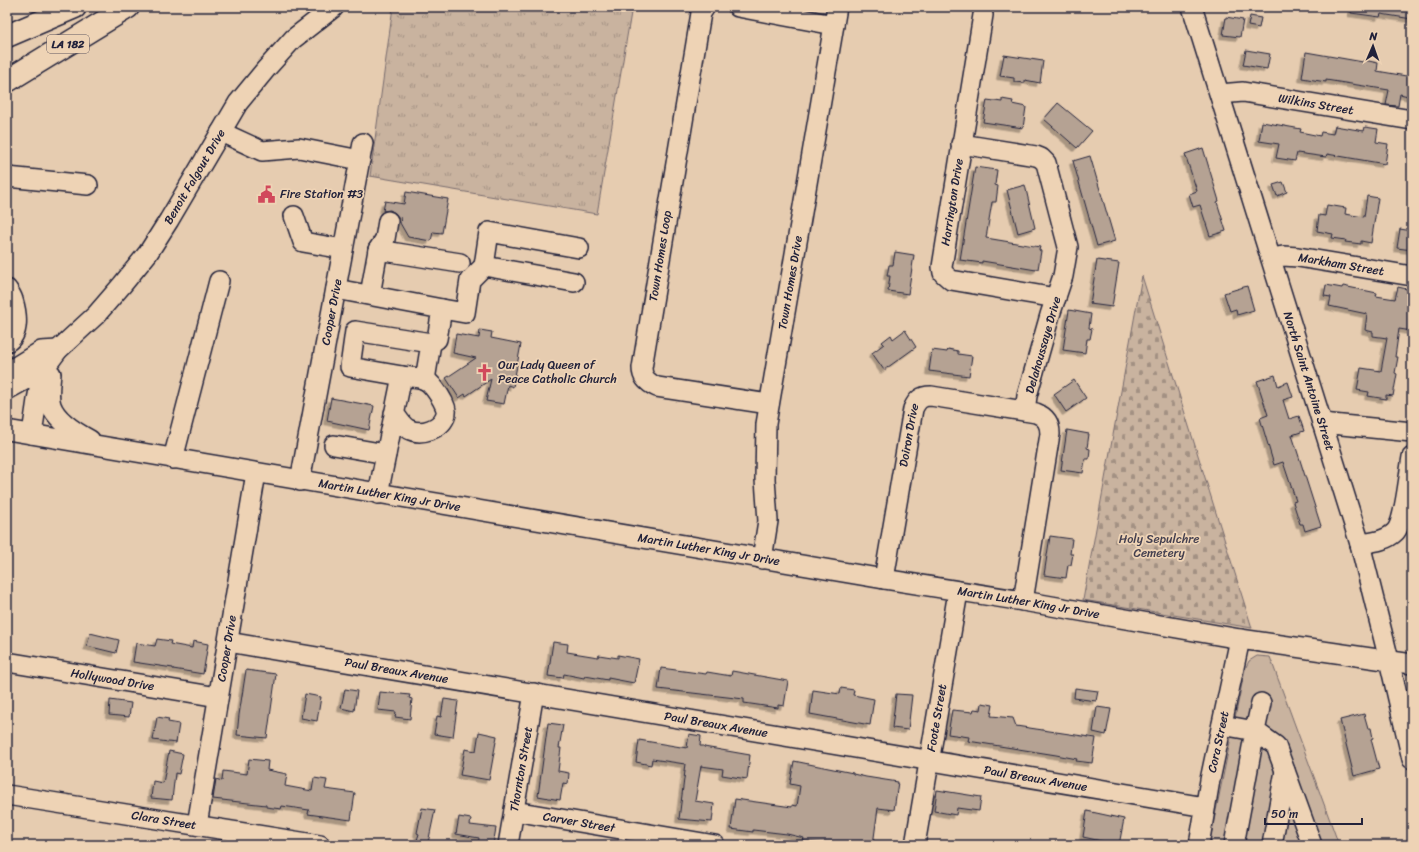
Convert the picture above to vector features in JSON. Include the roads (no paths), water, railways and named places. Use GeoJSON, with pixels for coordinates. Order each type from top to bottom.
{"type":"FeatureCollection","features":[{"type":"Feature","properties":{"kind":"highway"},"geometry":{"type":"LineString","coordinates":[[7,36],[75,7]]}},
{"type":"Feature","properties":{"kind":"highway","name":"LA 182"},"geometry":{"type":"LineString","coordinates":[[7,81],[128,7]]}},
{"type":"Feature","properties":{"kind":"street","name":"Benoit Falgout Drive"},"geometry":{"type":"LineString","coordinates":[[43,370],[58,350],[96,315],[148,253],[238,103],[266,69],[294,39],[334,7]]}},
{"type":"Feature","properties":{"kind":"street","name":"Town Homes Loop"},"geometry":{"type":"LineString","coordinates":[[705,7],[701,13],[642,374],[648,383],[657,388],[769,404]]}},
{"type":"Feature","properties":{"kind":"street"},"geometry":{"type":"LineString","coordinates":[[738,7],[834,25]]}},
{"type":"Feature","properties":{"kind":"street","name":"Town Homes Drive"},"geometry":{"type":"LineString","coordinates":[[762,559],[768,521],[765,478],[765,441],[769,404],[837,7]]}},
{"type":"Feature","properties":{"kind":"street","name":"North Saint Antoine Street"},"geometry":{"type":"LineString","coordinates":[[1192,7],[1360,544],[1412,759]]}},
{"type":"Feature","properties":{"kind":"street","name":"Harrington Drive"},"geometry":{"type":"LineString","coordinates":[[983,15],[942,267],[944,273],[951,280],[1056,298]]}},
{"type":"Feature","properties":{"kind":"street","name":"Wilkins Street"},"geometry":{"type":"LineString","coordinates":[[1220,94],[1243,92],[1412,120]]}},
{"type":"Feature","properties":{"kind":"street","name":"Cooper Drive"},"geometry":{"type":"LineString","coordinates":[[221,132],[262,151],[299,148],[362,152],[300,481]]}},
{"type":"Feature","properties":{"kind":"street","name":"Delahoussaye Drive"},"geometry":{"type":"LineString","coordinates":[[961,144],[1041,158],[1046,163],[1068,247],[1063,276],[1050,315],[1027,396],[1025,412]]}},
{"type":"Feature","properties":{"kind":"street"},"geometry":{"type":"LineString","coordinates":[[7,178],[88,185]]}},
{"type":"Feature","properties":{"kind":"street"},"geometry":{"type":"LineString","coordinates":[[294,216],[303,242],[343,249]]}},
{"type":"Feature","properties":{"kind":"street"},"geometry":{"type":"LineString","coordinates":[[370,295],[378,250],[385,239],[388,220]]}},
{"type":"Feature","properties":{"kind":"street"},"geometry":{"type":"LineString","coordinates":[[336,289],[466,313],[470,280],[484,266],[489,232],[579,248]]}},
{"type":"Feature","properties":{"kind":"street"},"geometry":{"type":"LineString","coordinates":[[378,250],[460,263]]}},
{"type":"Feature","properties":{"kind":"street","name":"Markham Street"},"geometry":{"type":"LineString","coordinates":[[1271,258],[1283,256],[1298,257],[1412,276]]}},
{"type":"Feature","properties":{"kind":"street"},"geometry":{"type":"LineString","coordinates":[[484,266],[574,282]]}},
{"type":"Feature","properties":{"kind":"street"},"geometry":{"type":"LineString","coordinates":[[173,459],[219,281]]}},
{"type":"Feature","properties":{"kind":"street"},"geometry":{"type":"LineString","coordinates":[[7,289],[13,299],[17,325],[12,339],[7,342]]}},
{"type":"Feature","properties":{"kind":"street"},"geometry":{"type":"LineString","coordinates":[[425,380],[431,343],[437,338],[442,309]]}},
{"type":"Feature","properties":{"kind":"street"},"geometry":{"type":"LineString","coordinates":[[394,413],[407,429],[422,432],[430,430],[440,424],[446,413],[445,405],[436,391],[425,380],[350,368],[355,331],[431,343]]}},
{"type":"Feature","properties":{"kind":"street"},"geometry":{"type":"LineString","coordinates":[[7,372],[41,351],[58,350],[51,372],[49,388],[51,406],[59,418],[71,429],[100,446]]}},
{"type":"Feature","properties":{"kind":"street"},"geometry":{"type":"LineString","coordinates":[[7,390],[43,370]]}},
{"type":"Feature","properties":{"kind":"street"},"geometry":{"type":"LineString","coordinates":[[32,434],[43,370]]}},
{"type":"Feature","properties":{"kind":"street"},"geometry":{"type":"LineString","coordinates":[[378,494],[402,376]]}},
{"type":"Feature","properties":{"kind":"street","name":"Doiron Drive"},"geometry":{"type":"LineString","coordinates":[[884,579],[913,409],[918,399],[924,396],[931,396],[1025,412]]}},
{"type":"Feature","properties":{"kind":"street"},"geometry":{"type":"LineString","coordinates":[[1022,601],[1050,434],[1048,421],[1043,416],[1025,412]]}},
{"type":"Feature","properties":{"kind":"street"},"geometry":{"type":"LineString","coordinates":[[1322,423],[1412,432]]}},
{"type":"Feature","properties":{"kind":"street","name":"Martin Luther King Jr Drive"},"geometry":{"type":"LineString","coordinates":[[7,430],[300,481],[958,592],[1022,601],[1240,639],[1412,664]]}},
{"type":"Feature","properties":{"kind":"street"},"geometry":{"type":"LineString","coordinates":[[334,445],[386,454]]}},
{"type":"Feature","properties":{"kind":"street"},"geometry":{"type":"LineString","coordinates":[[1360,544],[1386,538],[1397,530],[1402,519],[1412,457]]}},
{"type":"Feature","properties":{"kind":"street","name":"Cooper Drive"},"geometry":{"type":"LineString","coordinates":[[197,825],[256,473]]}},
{"type":"Feature","properties":{"kind":"street","name":"Foote Street"},"geometry":{"type":"LineString","coordinates":[[915,845],[958,592]]}},
{"type":"Feature","properties":{"kind":"street","name":"Cora Street"},"geometry":{"type":"LineString","coordinates":[[1199,845],[1205,807],[1240,639]]}},
{"type":"Feature","properties":{"kind":"street","name":"Paul Breaux Avenue"},"geometry":{"type":"LineString","coordinates":[[228,642],[1205,807]]}},
{"type":"Feature","properties":{"kind":"street","name":"Hollywood Drive"},"geometry":{"type":"LineString","coordinates":[[7,662],[218,696]]}},
{"type":"Feature","properties":{"kind":"street","name":"Thornton Street"},"geometry":{"type":"LineString","coordinates":[[508,845],[534,693]]}},
{"type":"Feature","properties":{"kind":"street"},"geometry":{"type":"LineString","coordinates":[[1234,845],[1261,703]]}},
{"type":"Feature","properties":{"kind":"street"},"geometry":{"type":"LineString","coordinates":[[1222,725],[1255,731],[1276,746],[1312,844]]}},
{"type":"Feature","properties":{"kind":"street"},"geometry":{"type":"LineString","coordinates":[[1272,845],[1285,770]]}},
{"type":"Feature","properties":{"kind":"street","name":"Clara Street"},"geometry":{"type":"LineString","coordinates":[[7,795],[320,845]]}},
{"type":"Feature","properties":{"kind":"street","name":"Carver Street"},"geometry":{"type":"LineString","coordinates":[[514,811],[715,845]]}},
{"type":"Feature","properties":{"kind":"place","name":"Fire Station #3"},"geometry":{"type":"Point","coordinates":[267,194]}},
{"type":"Feature","properties":{"kind":"place","name":"Our Lady Queen of Peace Catholic Church"},"geometry":{"type":"Point","coordinates":[485,372]}},
{"type":"Feature","properties":{"kind":"park label","name":"Holy Sepulchre Cemetery"},"geometry":{"type":"Point","coordinates":[1159,546]}}]}
